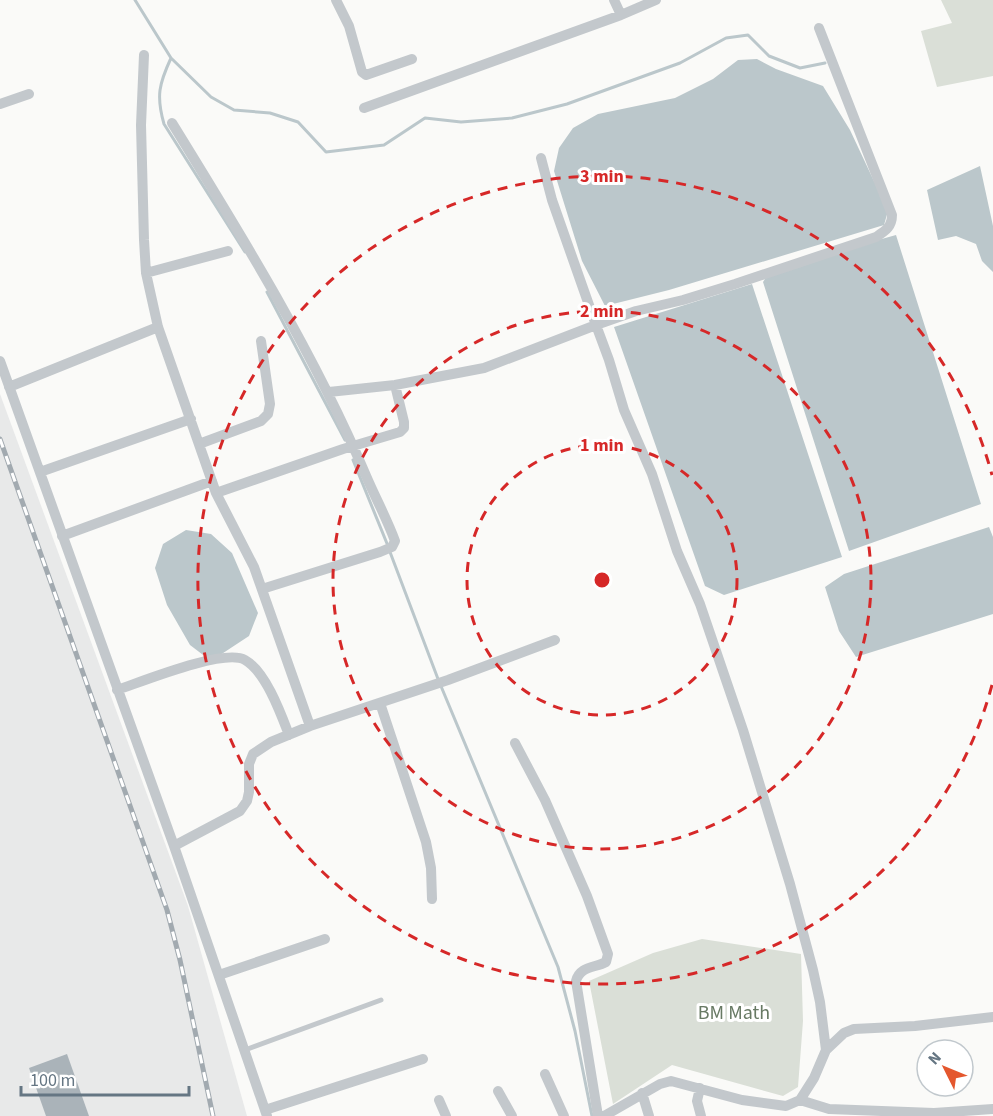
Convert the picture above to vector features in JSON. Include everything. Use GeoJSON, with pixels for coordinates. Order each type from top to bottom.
{"type":"FeatureCollection","features":[{"type":"Feature","properties":{"kind":"street"},"geometry":{"type":"LineString","coordinates":[[336,0],[349,26],[362,72],[366,75],[412,59]]}},
{"type":"Feature","properties":{"kind":"street"},"geometry":{"type":"LineString","coordinates":[[614,0],[621,15]]}},
{"type":"Feature","properties":{"kind":"street"},"geometry":{"type":"LineString","coordinates":[[364,108],[621,15],[656,0]]}},
{"type":"Feature","properties":{"kind":"street"},"geometry":{"type":"LineString","coordinates":[[328,392],[395,385],[484,368],[636,311],[683,300],[876,237],[888,228],[892,221],[891,215],[819,28]]}},
{"type":"Feature","properties":{"kind":"street"},"geometry":{"type":"LineString","coordinates":[[144,55],[141,125],[146,273],[158,327],[216,493],[250,558],[310,726]]}},
{"type":"Feature","properties":{"kind":"street"},"geometry":{"type":"LineString","coordinates":[[0,104],[29,94]]}},
{"type":"Feature","properties":{"kind":"street"},"geometry":{"type":"LineString","coordinates":[[172,123],[229,214],[328,392],[349,447],[394,537],[394,543],[388,548],[262,590]]}},
{"type":"Feature","properties":{"kind":"street"},"geometry":{"type":"LineString","coordinates":[[541,158],[552,200],[609,360],[624,410],[652,474],[677,551],[700,604],[743,730],[781,851],[802,928],[820,1002],[826,1050]]}},
{"type":"Feature","properties":{"kind":"street"},"geometry":{"type":"LineString","coordinates":[[146,273],[228,251]]}},
{"type":"Feature","properties":{"kind":"street"},"geometry":{"type":"LineString","coordinates":[[9,387],[158,327]]}},
{"type":"Feature","properties":{"kind":"street"},"geometry":{"type":"LineString","coordinates":[[199,444],[261,421],[268,414],[270,404],[261,341]]}},
{"type":"Feature","properties":{"kind":"street"},"geometry":{"type":"LineString","coordinates":[[0,361],[174,846],[266,1113],[423,1059]]}},
{"type":"Feature","properties":{"kind":"street"},"geometry":{"type":"LineString","coordinates":[[216,493],[349,447],[394,435],[404,428],[405,422],[395,385]]}},
{"type":"Feature","properties":{"kind":"street"},"geometry":{"type":"LineString","coordinates":[[40,472],[191,419]]}},
{"type":"Feature","properties":{"kind":"street"},"geometry":{"type":"LineString","coordinates":[[62,536],[212,481]]}},
{"type":"Feature","properties":{"kind":"street"},"geometry":{"type":"LineString","coordinates":[[174,846],[240,811],[247,801],[249,764],[253,754],[271,742],[310,726],[448,680],[555,640]]}},
{"type":"Feature","properties":{"kind":"street"},"geometry":{"type":"LineString","coordinates":[[117,690],[177,669],[230,657],[244,660],[256,670],[266,684],[289,735]]}},
{"type":"Feature","properties":{"kind":"street"},"geometry":{"type":"LineString","coordinates":[[380,703],[426,842],[431,868],[432,899]]}},
{"type":"Feature","properties":{"kind":"street"},"geometry":{"type":"LineString","coordinates":[[515,743],[545,800],[608,954],[606,962],[584,969],[576,981],[598,1116]]}},
{"type":"Feature","properties":{"kind":"street"},"geometry":{"type":"LineString","coordinates":[[219,975],[325,939]]}},
{"type":"Feature","properties":{"kind":"street"},"geometry":{"type":"LineString","coordinates":[[604,1116],[660,1084],[671,1081],[787,1111],[800,1100],[814,1078],[826,1050],[837,1038],[854,1029],[915,1026],[993,1017]]}},
{"type":"Feature","properties":{"kind":"street"},"geometry":{"type":"LineString","coordinates":[[544,1074],[564,1116]]}},
{"type":"Feature","properties":{"kind":"street"},"geometry":{"type":"LineString","coordinates":[[700,1088],[698,1101],[701,1116]]}},
{"type":"Feature","properties":{"kind":"street"},"geometry":{"type":"LineString","coordinates":[[498,1091],[512,1116]]}},
{"type":"Feature","properties":{"kind":"street"},"geometry":{"type":"LineString","coordinates":[[642,1094],[649,1116]]}},
{"type":"Feature","properties":{"kind":"street"},"geometry":{"type":"LineString","coordinates":[[439,1100],[446,1116]]}},
{"type":"Feature","properties":{"kind":"street"},"geometry":{"type":"LineString","coordinates":[[800,1100],[829,1109],[883,1113],[934,1113],[993,1109]]}},
{"type":"Feature","properties":{"kind":"lane"},"geometry":{"type":"LineString","coordinates":[[245,1050],[381,1000]]}},
{"type":"Feature","properties":{"kind":"shaded area"},"geometry":{"type":"Polygon","coordinates":[[[757,59],[776,69],[823,86],[850,130],[888,211],[884,225],[669,290],[605,306],[582,261],[554,171],[559,148],[573,128],[598,114],[675,98],[713,79],[738,60],[757,59]]]}},
{"type":"Feature","properties":{"kind":"shaded area"},"geometry":{"type":"Polygon","coordinates":[[[980,166],[993,226],[993,272],[982,261],[976,244],[956,236],[938,240],[927,190],[980,166]]]}},
{"type":"Feature","properties":{"kind":"shaded area"},"geometry":{"type":"Polygon","coordinates":[[[896,235],[981,504],[849,551],[763,282],[771,270],[896,235]]]}},
{"type":"Feature","properties":{"kind":"shaded area"},"geometry":{"type":"Polygon","coordinates":[[[752,284],[842,557],[724,595],[705,586],[614,327],[752,284]]]}},
{"type":"Feature","properties":{"kind":"shaded area"},"geometry":{"type":"Polygon","coordinates":[[[0,394],[188,906],[247,1116],[0,1116],[0,394]]]}},
{"type":"Feature","properties":{"kind":"shaded area"},"geometry":{"type":"Polygon","coordinates":[[[989,527],[993,537],[993,614],[856,657],[839,631],[825,587],[844,574],[989,527]]]}},
{"type":"Feature","properties":{"kind":"shaded area"},"geometry":{"type":"Polygon","coordinates":[[[186,530],[211,534],[232,553],[258,613],[249,636],[211,661],[190,645],[167,605],[155,568],[163,544],[186,530]]]}},
{"type":"Feature","properties":{"kind":"green space"},"geometry":{"type":"Polygon","coordinates":[[[941,0],[993,0],[993,76],[937,87],[921,31],[952,23],[941,0]]]}},
{"type":"Feature","properties":{"kind":"green space","name":"BM Math"},"geometry":{"type":"Polygon","coordinates":[[[702,939],[801,954],[803,1021],[798,1087],[783,1096],[672,1065],[613,1104],[589,981],[653,953],[702,939]]]}},
{"type":"Feature","properties":{"kind":"building"},"geometry":{"type":"Polygon","coordinates":[[[67,1054],[89,1116],[46,1116],[29,1068],[67,1054]]]}},
{"type":"Feature","properties":{"kind":"waterway"},"geometry":{"type":"LineString","coordinates":[[135,0],[171,58],[211,97],[234,110],[270,113],[298,122],[326,152],[384,145],[425,118],[461,122],[512,118],[567,104],[680,63],[726,38],[748,35],[769,56],[800,68],[825,63]]}},
{"type":"Feature","properties":{"kind":"waterway"},"geometry":{"type":"LineString","coordinates":[[171,58],[160,90],[160,106],[164,124],[245,252]]}},
{"type":"Feature","properties":{"kind":"waterway"},"geometry":{"type":"LineString","coordinates":[[267,292],[345,440]]}},
{"type":"Feature","properties":{"kind":"waterway"},"geometry":{"type":"LineString","coordinates":[[353,460],[388,546]]}},
{"type":"Feature","properties":{"kind":"waterway"},"geometry":{"type":"LineString","coordinates":[[390,552],[438,679],[558,967],[575,1031],[592,1116]]}},
{"type":"Feature","properties":{"kind":"railway"},"geometry":{"type":"LineString","coordinates":[[0,439],[167,910],[213,1116]]}}]}
